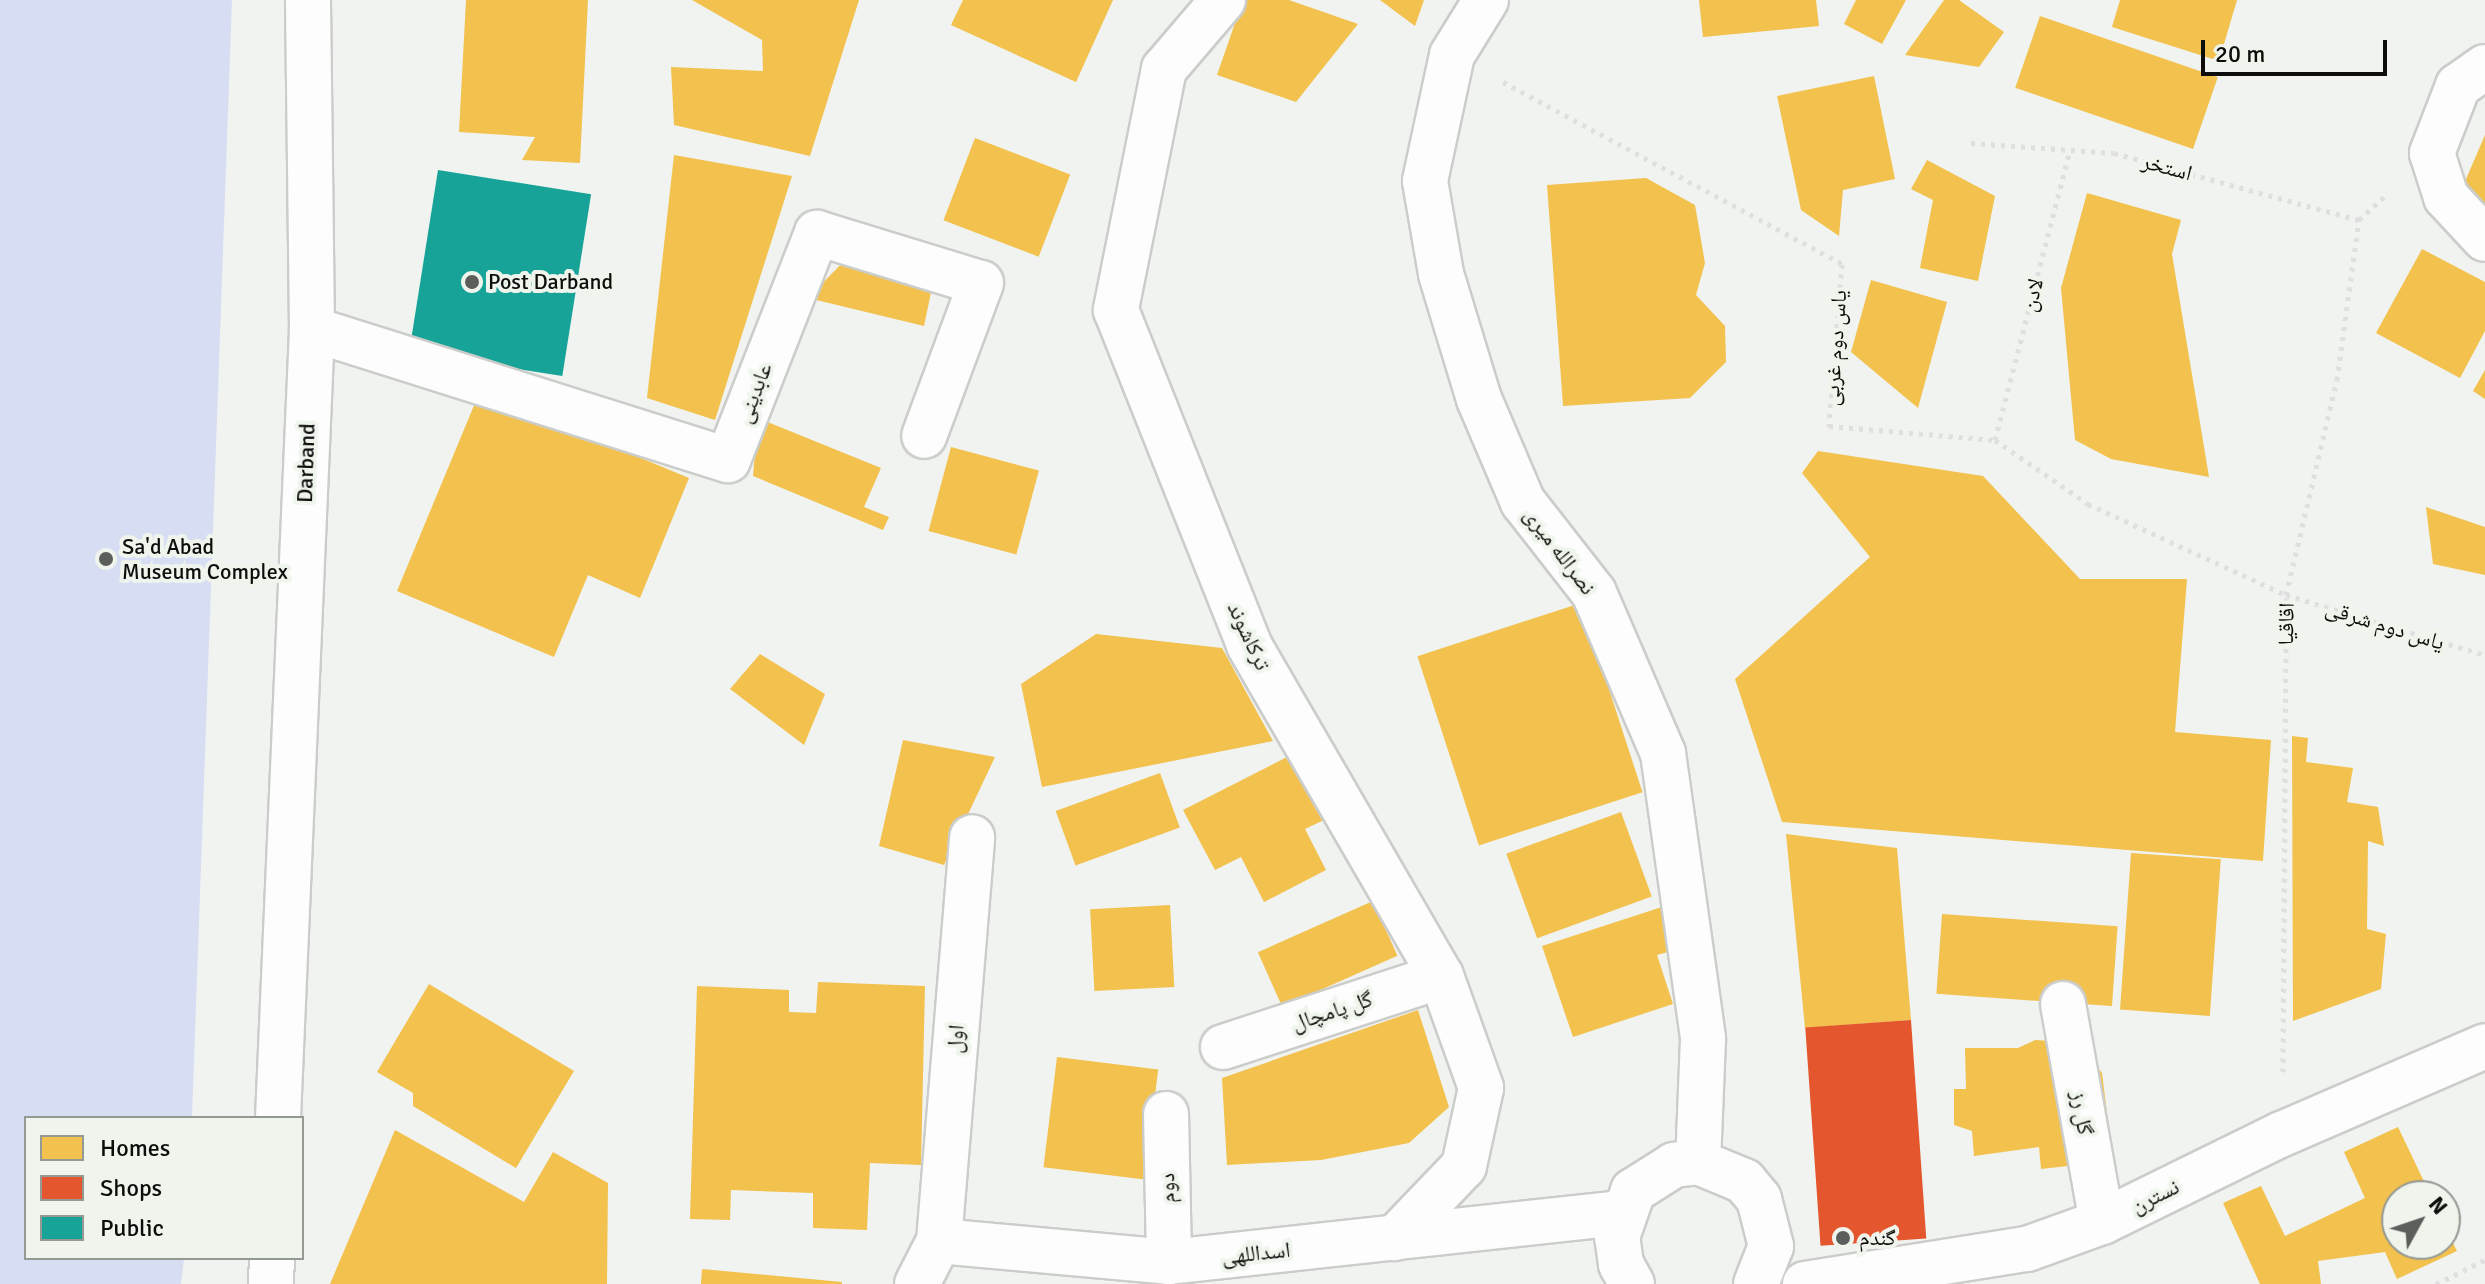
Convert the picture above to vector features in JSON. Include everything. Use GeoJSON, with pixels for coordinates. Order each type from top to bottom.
{"type":"FeatureCollection","features":[{"type":"Feature","properties":{"kind":"street","name":"Darband"},"geometry":{"type":"LineString","coordinates":[[278,1116],[312,329],[308,0]]}},
{"type":"Feature","properties":{"kind":"street","name":"ترکاشوند"},"geometry":{"type":"LineString","coordinates":[[1223,0],[1164,69],[1116,310],[1249,645],[1441,976],[1481,1088],[1464,1166],[1395,1238]]}},
{"type":"Feature","properties":{"kind":"street","name":"نصرالله میری"},"geometry":{"type":"LineString","coordinates":[[1486,0],[1452,55],[1425,181],[1441,274],[1479,399],[1523,502],[1594,593],[1663,753],[1703,1039],[1698,1162]]}},
{"type":"Feature","properties":{"kind":"street"},"geometry":{"type":"LineString","coordinates":[[2485,67],[2458,86],[2432,153],[2446,197],[2485,239]]}},
{"type":"Feature","properties":{"kind":"street","name":"عابدینی"},"geometry":{"type":"LineString","coordinates":[[312,329],[728,460],[817,233],[981,283],[924,436]]}},
{"type":"Feature","properties":{"kind":"street","name":"اول"},"geometry":{"type":"LineString","coordinates":[[939,1241],[972,837]]}},
{"type":"Feature","properties":{"kind":"street","name":"گل پامچال"},"geometry":{"type":"LineString","coordinates":[[1223,1047],[1441,976]]}},
{"type":"Feature","properties":{"kind":"street","name":"گل رز"},"geometry":{"type":"LineString","coordinates":[[2063,1004],[2102,1222]]}},
{"type":"Feature","properties":{"kind":"street","name":"نسترن"},"geometry":{"type":"LineString","coordinates":[[1805,1284],[2027,1249],[2102,1222],[2282,1134],[2485,1046]]}},
{"type":"Feature","properties":{"kind":"street","name":"دوم"},"geometry":{"type":"LineString","coordinates":[[1166,1114],[1169,1262]]}},
{"type":"Feature","properties":{"kind":"street"},"geometry":{"type":"LineString","coordinates":[[1632,1284],[1621,1264],[1617,1237],[1622,1213],[1633,1191],[1651,1175],[1698,1162],[1744,1181],[1759,1199],[1771,1246],[1756,1284]]}},
{"type":"Feature","properties":{"kind":"street","name":"اسداللهی"},"geometry":{"type":"LineString","coordinates":[[939,1241],[1169,1262],[1622,1213]]}},
{"type":"Feature","properties":{"kind":"street"},"geometry":{"type":"LineString","coordinates":[[917,1284],[939,1241]]}},
{"type":"Feature","properties":{"kind":"street"},"geometry":{"type":"LineString","coordinates":[[271,1284],[272,1260]]}},
{"type":"Feature","properties":{"kind":"path","name":"یاس دوم غربی"},"geometry":{"type":"LineString","coordinates":[[1452,55],[1842,264],[1829,426],[1995,440],[2088,504],[2286,595]]}},
{"type":"Feature","properties":{"kind":"path","name":"استخر"},"geometry":{"type":"LineString","coordinates":[[1971,143],[2114,153],[2359,220]]}},
{"type":"Feature","properties":{"kind":"path","name":"لادن"},"geometry":{"type":"LineString","coordinates":[[1995,440],[2070,150]]}},
{"type":"Feature","properties":{"kind":"path"},"geometry":{"type":"LineString","coordinates":[[2359,220],[2432,153]]}},
{"type":"Feature","properties":{"kind":"path","name":"اقاقیا"},"geometry":{"type":"LineString","coordinates":[[2282,1134],[2286,595],[2337,380],[2359,220]]}},
{"type":"Feature","properties":{"kind":"path","name":"یاس دوم شرقی"},"geometry":{"type":"LineString","coordinates":[[2286,595],[2485,655]]}},
{"type":"Feature","properties":{"kind":"path"},"geometry":{"type":"LineString","coordinates":[[2436,1284],[2485,1260]]}},
{"type":"Feature","properties":{"kind":"shaded area","name":"Sa'd Abad Museum Complex"},"geometry":{"type":"Polygon","coordinates":[[[0,0],[232,0],[192,1116],[24,1116],[24,1260],[184,1260],[181,1284],[0,1284],[0,0]]]}},
{"type":"Feature","properties":{"kind":"building: Homes"},"geometry":{"type":"Polygon","coordinates":[[[466,0],[588,0],[580,163],[522,160],[535,137],[459,132],[466,0]]]}},
{"type":"Feature","properties":{"kind":"building: Homes"},"geometry":{"type":"Polygon","coordinates":[[[692,0],[859,0],[810,156],[674,125],[671,67],[763,71],[762,40],[692,0]]]}},
{"type":"Feature","properties":{"kind":"building: Homes"},"geometry":{"type":"Polygon","coordinates":[[[963,0],[1113,0],[1076,82],[951,25],[963,0]]]}},
{"type":"Feature","properties":{"kind":"building: Homes"},"geometry":{"type":"Polygon","coordinates":[[[1243,0],[1289,0],[1358,24],[1296,102],[1217,75],[1243,0]]]}},
{"type":"Feature","properties":{"kind":"building: Homes"},"geometry":{"type":"Polygon","coordinates":[[[1380,0],[1424,0],[1415,26],[1380,0]]]}},
{"type":"Feature","properties":{"kind":"building: Homes"},"geometry":{"type":"Polygon","coordinates":[[[1699,0],[1816,0],[1819,26],[1703,37],[1699,0]]]}},
{"type":"Feature","properties":{"kind":"building: Homes"},"geometry":{"type":"Polygon","coordinates":[[[1856,0],[1906,0],[1882,44],[1844,24],[1856,0]]]}},
{"type":"Feature","properties":{"kind":"building: Homes"},"geometry":{"type":"Polygon","coordinates":[[[1944,0],[1959,0],[2004,32],[1979,67],[1905,55],[1944,0]]]}},
{"type":"Feature","properties":{"kind":"building: Homes"},"geometry":{"type":"Polygon","coordinates":[[[2120,0],[2237,0],[2219,61],[2112,27],[2120,0]]]}},
{"type":"Feature","properties":{"kind":"building: Homes"},"geometry":{"type":"Polygon","coordinates":[[[2040,16],[2218,77],[2193,149],[2015,88],[2040,16]]]}},
{"type":"Feature","properties":{"kind":"building: Homes"},"geometry":{"type":"Polygon","coordinates":[[[1874,76],[1895,179],[1843,190],[1839,236],[1801,210],[1777,96],[1874,76]]]}},
{"type":"Feature","properties":{"kind":"building: Homes"},"geometry":{"type":"Polygon","coordinates":[[[2485,135],[2485,213],[2457,200],[2485,135]]]}},
{"type":"Feature","properties":{"kind":"building: Homes"},"geometry":{"type":"Polygon","coordinates":[[[975,138],[1070,175],[1039,257],[943,220],[975,138]]]}},
{"type":"Feature","properties":{"kind":"building: Homes"},"geometry":{"type":"Polygon","coordinates":[[[674,155],[792,176],[715,420],[647,398],[674,155]]]}},
{"type":"Feature","properties":{"kind":"building: Homes"},"geometry":{"type":"Polygon","coordinates":[[[1927,160],[1995,196],[1978,281],[1920,268],[1933,200],[1911,189],[1927,160]]]}},
{"type":"Feature","properties":{"kind":"building: Homes"},"geometry":{"type":"Polygon","coordinates":[[[1646,178],[1695,205],[1705,263],[1696,295],[1725,326],[1726,362],[1690,398],[1563,406],[1547,185],[1646,178]]]}},
{"type":"Feature","properties":{"kind":"building: Homes"},"geometry":{"type":"Polygon","coordinates":[[[2087,193],[2181,220],[2172,254],[2209,477],[2111,459],[2075,440],[2061,288],[2087,193]]]}},
{"type":"Feature","properties":{"kind":"building: Homes"},"geometry":{"type":"Polygon","coordinates":[[[2422,249],[2485,282],[2485,331],[2460,378],[2376,333],[2422,249]]]}},
{"type":"Feature","properties":{"kind":"building: Homes"},"geometry":{"type":"Polygon","coordinates":[[[849,256],[934,278],[924,326],[808,298],[849,256]]]}},
{"type":"Feature","properties":{"kind":"building: Homes"},"geometry":{"type":"Polygon","coordinates":[[[1871,280],[1947,302],[1918,408],[1851,352],[1871,280]]]}},
{"type":"Feature","properties":{"kind":"building: Homes"},"geometry":{"type":"Polygon","coordinates":[[[2485,370],[2485,399],[2473,391],[2485,370]]]}},
{"type":"Feature","properties":{"kind":"building: Homes"},"geometry":{"type":"Polygon","coordinates":[[[480,391],[689,478],[640,598],[588,575],[554,657],[397,591],[480,391]]]}},
{"type":"Feature","properties":{"kind":"building: Homes"},"geometry":{"type":"Polygon","coordinates":[[[758,418],[881,468],[864,507],[889,517],[883,530],[753,476],[758,418]]]}},
{"type":"Feature","properties":{"kind":"building: Homes"},"geometry":{"type":"Polygon","coordinates":[[[951,447],[1039,471],[1016,555],[928,531],[951,447]]]}},
{"type":"Feature","properties":{"kind":"building: Homes"},"geometry":{"type":"Polygon","coordinates":[[[1818,451],[1983,476],[2080,579],[2187,579],[2175,732],[2271,740],[2263,861],[1782,822],[1735,679],[1870,557],[1802,473],[1818,451]]]}},
{"type":"Feature","properties":{"kind":"building: Homes"},"geometry":{"type":"Polygon","coordinates":[[[2426,507],[2485,527],[2485,575],[2433,564],[2426,507]]]}},
{"type":"Feature","properties":{"kind":"building: Homes"},"geometry":{"type":"Polygon","coordinates":[[[1581,603],[1642,792],[1479,845],[1417,656],[1581,603]]]}},
{"type":"Feature","properties":{"kind":"building: Homes"},"geometry":{"type":"Polygon","coordinates":[[[1096,634],[1222,648],[1273,741],[1042,787],[1021,684],[1096,634]]]}},
{"type":"Feature","properties":{"kind":"building: Homes"},"geometry":{"type":"Polygon","coordinates":[[[760,654],[825,694],[804,745],[730,689],[760,654]]]}},
{"type":"Feature","properties":{"kind":"building: Homes"},"geometry":{"type":"Polygon","coordinates":[[[2292,736],[2308,738],[2306,762],[2353,768],[2347,802],[2378,807],[2384,846],[2368,841],[2367,929],[2386,934],[2381,989],[2293,1021],[2292,736]]]}},
{"type":"Feature","properties":{"kind":"building: Homes"},"geometry":{"type":"Polygon","coordinates":[[[903,740],[995,757],[944,865],[879,846],[903,740]]]}},
{"type":"Feature","properties":{"kind":"building: Homes"},"geometry":{"type":"Polygon","coordinates":[[[1293,754],[1326,819],[1305,829],[1326,870],[1264,902],[1241,857],[1215,870],[1183,810],[1293,754]]]}},
{"type":"Feature","properties":{"kind":"building: Homes"},"geometry":{"type":"Polygon","coordinates":[[[1160,773],[1180,828],[1076,865],[1056,811],[1160,773]]]}},
{"type":"Feature","properties":{"kind":"building: Homes"},"geometry":{"type":"Polygon","coordinates":[[[1621,812],[1652,897],[1537,938],[1506,854],[1621,812]]]}},
{"type":"Feature","properties":{"kind":"building: Homes"},"geometry":{"type":"Polygon","coordinates":[[[1786,834],[1897,848],[1911,1020],[1805,1028],[1786,834]]]}},
{"type":"Feature","properties":{"kind":"building: Homes"},"geometry":{"type":"Polygon","coordinates":[[[2131,853],[2221,859],[2210,1016],[2120,1010],[2131,853]]]}},
{"type":"Feature","properties":{"kind":"building: Homes"},"geometry":{"type":"Polygon","coordinates":[[[1373,901],[1397,956],[1282,1007],[1258,952],[1373,901]]]}},
{"type":"Feature","properties":{"kind":"building: Homes"},"geometry":{"type":"Polygon","coordinates":[[[1170,905],[1174,987],[1094,991],[1090,909],[1170,905]]]}},
{"type":"Feature","properties":{"kind":"building: Homes"},"geometry":{"type":"Polygon","coordinates":[[[1668,905],[1682,948],[1657,955],[1673,1004],[1573,1037],[1542,946],[1668,905]]]}},
{"type":"Feature","properties":{"kind":"building: Homes"},"geometry":{"type":"Polygon","coordinates":[[[1942,914],[2118,926],[2112,1006],[1936,994],[1942,914]]]}},
{"type":"Feature","properties":{"kind":"building: Homes"},"geometry":{"type":"Polygon","coordinates":[[[818,982],[925,986],[921,1165],[870,1163],[867,1230],[813,1228],[813,1193],[731,1190],[730,1220],[690,1219],[697,986],[789,990],[789,1012],[816,1013],[818,982]]]}},
{"type":"Feature","properties":{"kind":"building: Homes"},"geometry":{"type":"Polygon","coordinates":[[[429,984],[574,1071],[516,1168],[413,1106],[413,1093],[377,1072],[429,984]]]}},
{"type":"Feature","properties":{"kind":"building: Homes"},"geometry":{"type":"Polygon","coordinates":[[[1418,1010],[1449,1107],[1409,1143],[1321,1160],[1227,1165],[1222,1078],[1418,1010]]]}},
{"type":"Feature","properties":{"kind":"building: Homes"},"geometry":{"type":"Polygon","coordinates":[[[2035,1040],[2080,1043],[2102,1073],[2113,1161],[2041,1169],[2039,1147],[1974,1156],[1972,1131],[1954,1125],[1954,1089],[1966,1089],[1965,1048],[2018,1048],[2035,1040]]]}},
{"type":"Feature","properties":{"kind":"building: Homes"},"geometry":{"type":"Polygon","coordinates":[[[1057,1057],[1158,1069],[1145,1180],[1043,1167],[1057,1057]]]}},
{"type":"Feature","properties":{"kind":"building: Homes"},"geometry":{"type":"Polygon","coordinates":[[[2398,1127],[2423,1180],[2381,1180],[2381,1253],[2318,1261],[2321,1284],[2260,1284],[2223,1203],[2261,1186],[2285,1236],[2365,1198],[2344,1152],[2398,1127]]]}},
{"type":"Feature","properties":{"kind":"building: Homes"},"geometry":{"type":"Polygon","coordinates":[[[395,1130],[524,1202],[553,1152],[608,1183],[607,1284],[330,1284],[395,1130]]]}},
{"type":"Feature","properties":{"kind":"building: Homes"},"geometry":{"type":"Polygon","coordinates":[[[2389,1260],[2438,1260],[2397,1279],[2389,1260]]]}},
{"type":"Feature","properties":{"kind":"building: Homes"},"geometry":{"type":"Polygon","coordinates":[[[702,1269],[842,1282],[842,1284],[701,1284],[702,1269]]]}},
{"type":"Feature","properties":{"kind":"building: Shops"},"geometry":{"type":"Polygon","coordinates":[[[1911,1020],[1926,1238],[1821,1246],[1805,1027],[1911,1020]]]}},
{"type":"Feature","properties":{"kind":"building: Public"},"geometry":{"type":"Polygon","coordinates":[[[438,170],[591,194],[562,376],[409,352],[438,170]]]}},
{"type":"Feature","properties":{"kind":"place","name":"Post Darband"},"geometry":{"type":"Point","coordinates":[472,282]}},
{"type":"Feature","properties":{"kind":"place","name":"Sa'd Abad Museum Complex"},"geometry":{"type":"Point","coordinates":[106,559]}},
{"type":"Feature","properties":{"kind":"place","name":"گندم"},"geometry":{"type":"Point","coordinates":[1843,1238]}}]}
